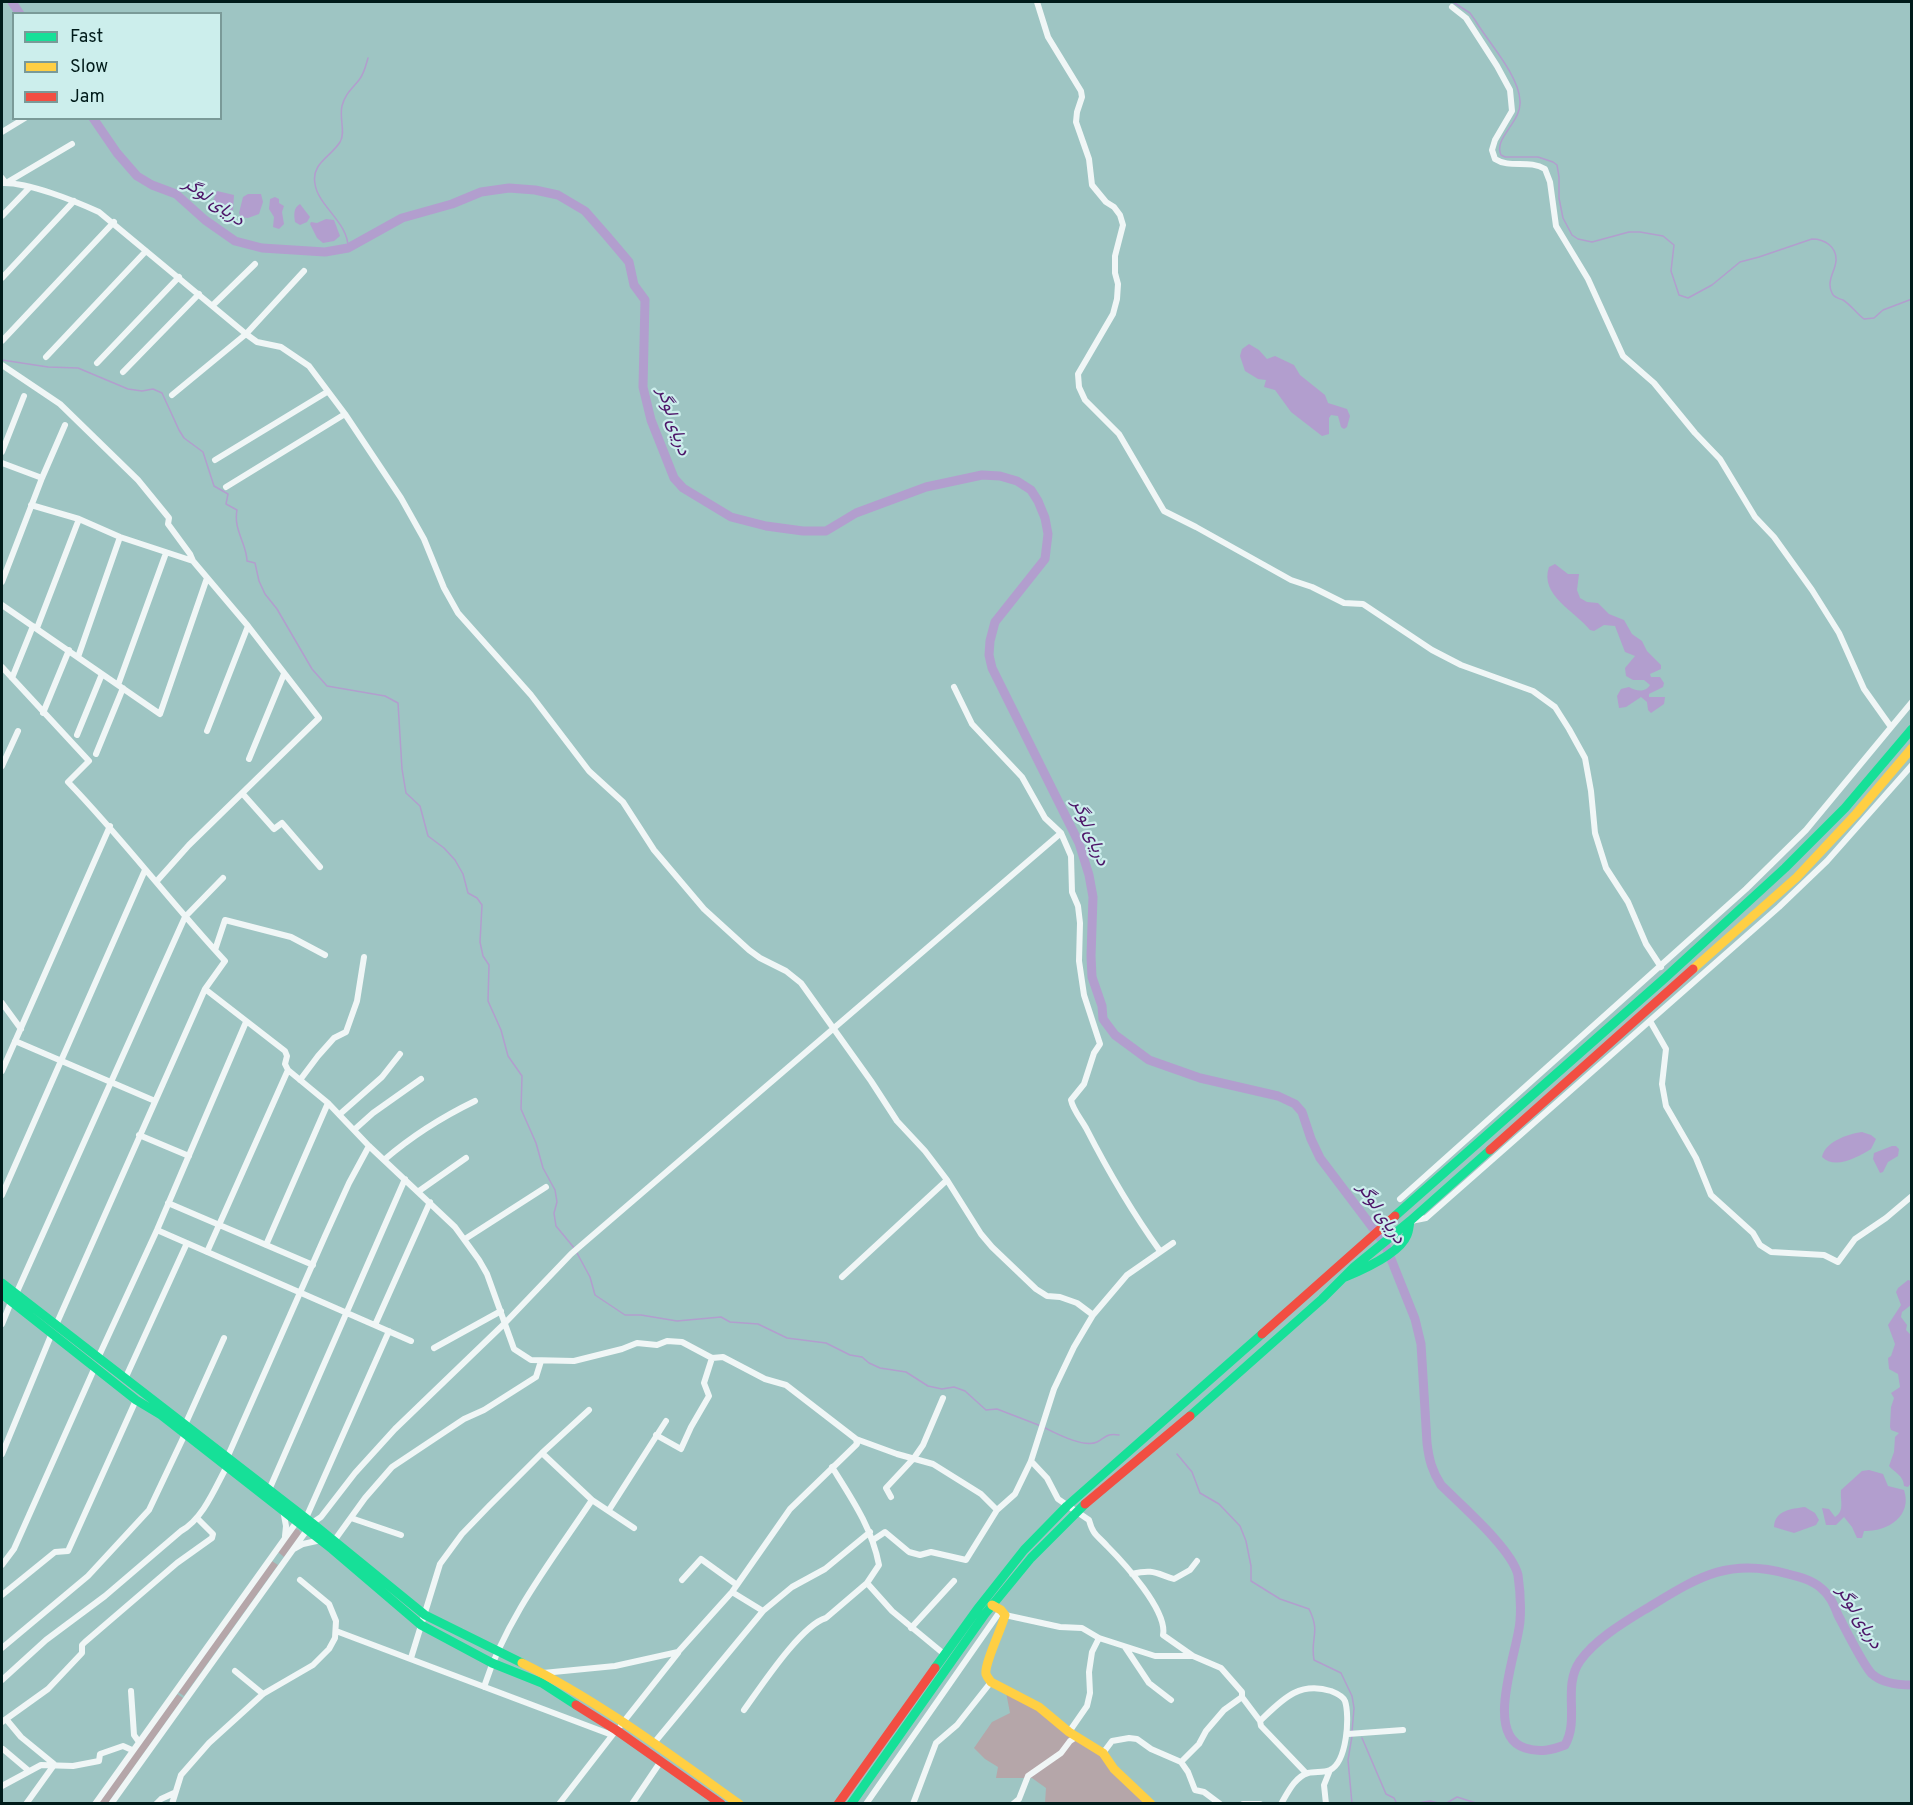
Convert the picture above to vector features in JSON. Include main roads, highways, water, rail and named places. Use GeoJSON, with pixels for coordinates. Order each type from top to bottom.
{"type":"FeatureCollection","features":[{"type":"Feature","properties":{"kind":"main road"},"geometry":{"type":"LineString","coordinates":[[838,1803],[945,1654],[1024,1550],[1067,1506],[1665,978],[1785,868],[1845,808],[1911,729]]}},
{"type":"Feature","properties":{"kind":"main road"},"geometry":{"type":"LineString","coordinates":[[851,1803],[999,1610],[1030,1558],[1076,1512],[1152,1450],[1322,1299],[1341,1278],[1379,1244],[1410,1221],[1797,877],[1856,814],[1911,748]]}},
{"type":"Feature","properties":{"kind":"main road"},"geometry":{"type":"LineString","coordinates":[[1665,978],[1673,985]]}},
{"type":"Feature","properties":{"kind":"main road"},"geometry":{"type":"LineString","coordinates":[[1341,1278],[1362,1272],[1399,1245],[1407,1237],[1410,1221]]}},
{"type":"Feature","properties":{"kind":"main road"},"geometry":{"type":"LineString","coordinates":[[2,1283],[13,1298],[96,1362],[136,1400],[185,1429]]}},
{"type":"Feature","properties":{"kind":"main road"},"geometry":{"type":"LineString","coordinates":[[2,1294],[13,1298]]}},
{"type":"Feature","properties":{"kind":"main road"},"geometry":{"type":"LineString","coordinates":[[96,1362],[125,1379],[283,1510],[334,1540],[425,1615],[543,1673],[661,1761],[709,1800],[720,1803]]}},
{"type":"Feature","properties":{"kind":"main road"},"geometry":{"type":"LineString","coordinates":[[227,1462],[269,1490],[305,1521],[321,1540],[421,1625],[492,1663],[542,1683],[617,1729],[654,1743],[739,1803]]}},
{"type":"Feature","properties":{"kind":"main road"},"geometry":{"type":"LineString","coordinates":[[999,1610],[1002,1628],[986,1666],[986,1676],[991,1682],[1039,1707],[1072,1735],[1103,1753],[1114,1769],[1151,1803]]}},
{"type":"Feature","properties":{"kind":"water"},"geometry":{"type":"Polygon","coordinates":[[[217,191],[234,195],[233,210],[221,211],[213,206],[217,191]]]}},
{"type":"Feature","properties":{"kind":"water"},"geometry":{"type":"Polygon","coordinates":[[[248,194],[261,194],[263,202],[259,214],[248,218],[241,217],[239,213],[243,197],[248,194]]]}},
{"type":"Feature","properties":{"kind":"water"},"geometry":{"type":"Polygon","coordinates":[[[275,197],[284,206],[282,212],[284,224],[279,229],[273,227],[274,217],[269,209],[270,199],[275,197]]]}},
{"type":"Feature","properties":{"kind":"water"},"geometry":{"type":"Polygon","coordinates":[[[300,204],[310,217],[307,222],[300,225],[295,222],[294,214],[300,204]]]}},
{"type":"Feature","properties":{"kind":"water"},"geometry":{"type":"Polygon","coordinates":[[[326,219],[334,220],[340,236],[334,241],[323,243],[317,238],[310,224],[326,219]]]}},
{"type":"Feature","properties":{"kind":"water"},"geometry":{"type":"Polygon","coordinates":[[[1249,344],[1267,359],[1275,356],[1294,365],[1300,375],[1325,395],[1328,403],[1347,409],[1350,416],[1347,427],[1344,429],[1341,427],[1338,416],[1331,415],[1329,434],[1322,436],[1291,412],[1275,390],[1264,387],[1266,380],[1258,379],[1245,371],[1240,356],[1242,349],[1249,344]]]}},
{"type":"Feature","properties":{"kind":"water"},"geometry":{"type":"Polygon","coordinates":[[[1555,564],[1568,574],[1579,574],[1577,590],[1580,598],[1587,602],[1598,603],[1609,614],[1624,620],[1632,634],[1642,641],[1647,651],[1661,665],[1661,669],[1650,674],[1651,677],[1660,677],[1664,683],[1663,687],[1649,694],[1649,697],[1665,697],[1664,704],[1651,713],[1647,702],[1641,697],[1626,707],[1619,708],[1617,696],[1621,689],[1629,687],[1643,690],[1650,685],[1644,680],[1633,680],[1626,676],[1625,668],[1635,656],[1625,652],[1615,626],[1604,625],[1594,631],[1590,630],[1560,602],[1549,586],[1547,577],[1549,567],[1555,564]]]}},
{"type":"Feature","properties":{"kind":"water"},"geometry":{"type":"Polygon","coordinates":[[[1862,1132],[1876,1139],[1871,1149],[1840,1162],[1827,1161],[1822,1157],[1832,1143],[1862,1132]]]}},
{"type":"Feature","properties":{"kind":"water"},"geometry":{"type":"Polygon","coordinates":[[[1892,1146],[1899,1149],[1898,1156],[1888,1162],[1883,1172],[1880,1173],[1873,1159],[1874,1153],[1892,1146]]]}},
{"type":"Feature","properties":{"kind":"water"},"geometry":{"type":"Polygon","coordinates":[[[1908,1280],[1911,1281],[1911,1305],[1902,1312],[1901,1317],[1907,1325],[1906,1330],[1912,1336],[1912,1482],[1908,1487],[1904,1486],[1901,1477],[1889,1466],[1894,1452],[1895,1437],[1899,1433],[1891,1430],[1890,1427],[1894,1398],[1891,1393],[1900,1387],[1898,1374],[1889,1369],[1888,1358],[1895,1344],[1888,1325],[1901,1305],[1896,1292],[1908,1280]]]}},
{"type":"Feature","properties":{"kind":"water"},"geometry":{"type":"Polygon","coordinates":[[[1869,1470],[1883,1474],[1888,1486],[1904,1490],[1906,1500],[1901,1515],[1889,1526],[1864,1531],[1862,1538],[1857,1538],[1844,1517],[1836,1525],[1826,1525],[1822,1508],[1829,1509],[1835,1517],[1838,1515],[1841,1509],[1841,1490],[1862,1471],[1869,1470]]]}},
{"type":"Feature","properties":{"kind":"water"},"geometry":{"type":"Polygon","coordinates":[[[1805,1507],[1815,1513],[1819,1520],[1816,1525],[1794,1533],[1774,1527],[1777,1517],[1781,1514],[1805,1507]]]}},
{"type":"Feature","properties":{"kind":"waterway","name":"دریای لوگر"},"geometry":{"type":"LineString","coordinates":[[12,2],[19,12]]}},
{"type":"Feature","properties":{"kind":"waterway"},"geometry":{"type":"LineString","coordinates":[[1453,2],[1470,13],[1509,70],[1518,91],[1519,109],[1501,142],[1501,155],[1538,157],[1557,165],[1563,218],[1572,235],[1578,239],[1592,242],[1629,232],[1663,236],[1674,245],[1671,271],[1679,295],[1688,298],[1712,285],[1740,262],[1817,239],[1826,242],[1836,256],[1830,284],[1833,295],[1846,302],[1864,319],[1874,318],[1883,310],[1912,299]]}},
{"type":"Feature","properties":{"kind":"waterway"},"geometry":{"type":"LineString","coordinates":[[348,248],[344,231],[317,192],[315,177],[319,165],[342,138],[343,102],[362,75],[368,58]]}},
{"type":"Feature","properties":{"kind":"waterway","name":"دریای لوگر"},"geometry":{"type":"LineString","coordinates":[[94,120],[117,153],[137,176],[152,185],[176,194],[205,220],[235,241],[262,248],[325,252],[348,248],[402,218],[452,204],[481,192],[509,188],[558,195],[585,211],[629,262],[634,285],[645,300],[643,387],[651,420],[674,478],[683,488],[731,517],[766,526],[803,531],[826,531],[856,513],[926,487],[982,475],[1000,476],[1017,481],[1031,490],[1045,518],[1048,534],[1045,559],[995,622],[989,655],[992,668],[1079,843],[1093,897],[1092,977],[1102,1006],[1103,1019],[1115,1035],[1149,1060],[1200,1078],[1278,1096],[1295,1104],[1302,1112],[1320,1158],[1385,1244],[1415,1319],[1421,1344],[1427,1443],[1433,1470],[1441,1485],[1496,1540],[1514,1564],[1518,1575],[1520,1621],[1504,1710],[1506,1727],[1513,1740],[1525,1748],[1541,1751],[1565,1745],[1571,1725],[1572,1681],[1586,1653],[1626,1621],[1679,1589],[1712,1574],[1728,1570],[1766,1569],[1797,1576],[1814,1583],[1829,1597],[1859,1655],[1872,1674],[1886,1681],[1912,1685]]}},
{"type":"Feature","properties":{"kind":"waterway"},"geometry":{"type":"LineString","coordinates":[[2,360],[48,367],[78,368],[128,389],[142,391],[153,389],[162,393],[184,438],[203,452],[214,486],[228,494],[226,504],[237,510],[238,530],[247,561],[255,563],[265,594],[277,609],[312,669],[327,686],[385,696],[398,703],[402,769],[406,793],[420,806],[428,836],[455,860],[463,874],[468,893],[477,898],[482,905],[480,942],[483,956],[489,965],[488,1001],[501,1030],[508,1056],[522,1076],[521,1109],[536,1143],[543,1168],[555,1190],[556,1226],[575,1249]]}},
{"type":"Feature","properties":{"kind":"waterway"},"geometry":{"type":"LineString","coordinates":[[577,1253],[590,1277],[595,1295],[625,1315],[641,1315],[677,1321],[721,1317],[730,1322],[758,1324],[787,1338],[826,1343],[850,1355],[862,1357],[880,1368],[906,1372],[928,1386],[942,1389],[954,1387],[965,1391],[986,1410],[997,1409],[1041,1426]]}},
{"type":"Feature","properties":{"kind":"waterway"},"geometry":{"type":"LineString","coordinates":[[1045,1428],[1071,1440],[1085,1443],[1097,1442],[1109,1435],[1119,1435]]}},
{"type":"Feature","properties":{"kind":"waterway"},"geometry":{"type":"LineString","coordinates":[[1177,1454],[1192,1472],[1200,1493],[1219,1504],[1240,1526],[1246,1541],[1251,1566],[1251,1581],[1280,1599],[1309,1609],[1315,1630],[1314,1660],[1341,1673],[1352,1696],[1354,1708],[1352,1732]]}},
{"type":"Feature","properties":{"kind":"waterway"},"geometry":{"type":"LineString","coordinates":[[1352,1736],[1348,1760],[1352,1804]]}},
{"type":"Feature","properties":{"kind":"waterway"},"geometry":{"type":"LineString","coordinates":[[1362,1738],[1386,1794],[1394,1798],[1397,1804]]}},
{"type":"Feature","properties":{"kind":"waterway"},"geometry":{"type":"LineString","coordinates":[[1445,1804],[1457,1797],[1479,1804]]}},
{"type":"Feature","properties":{"kind":"waterway"},"geometry":{"type":"LineString","coordinates":[[1412,1804],[1430,1801],[1442,1804]]}}]}
